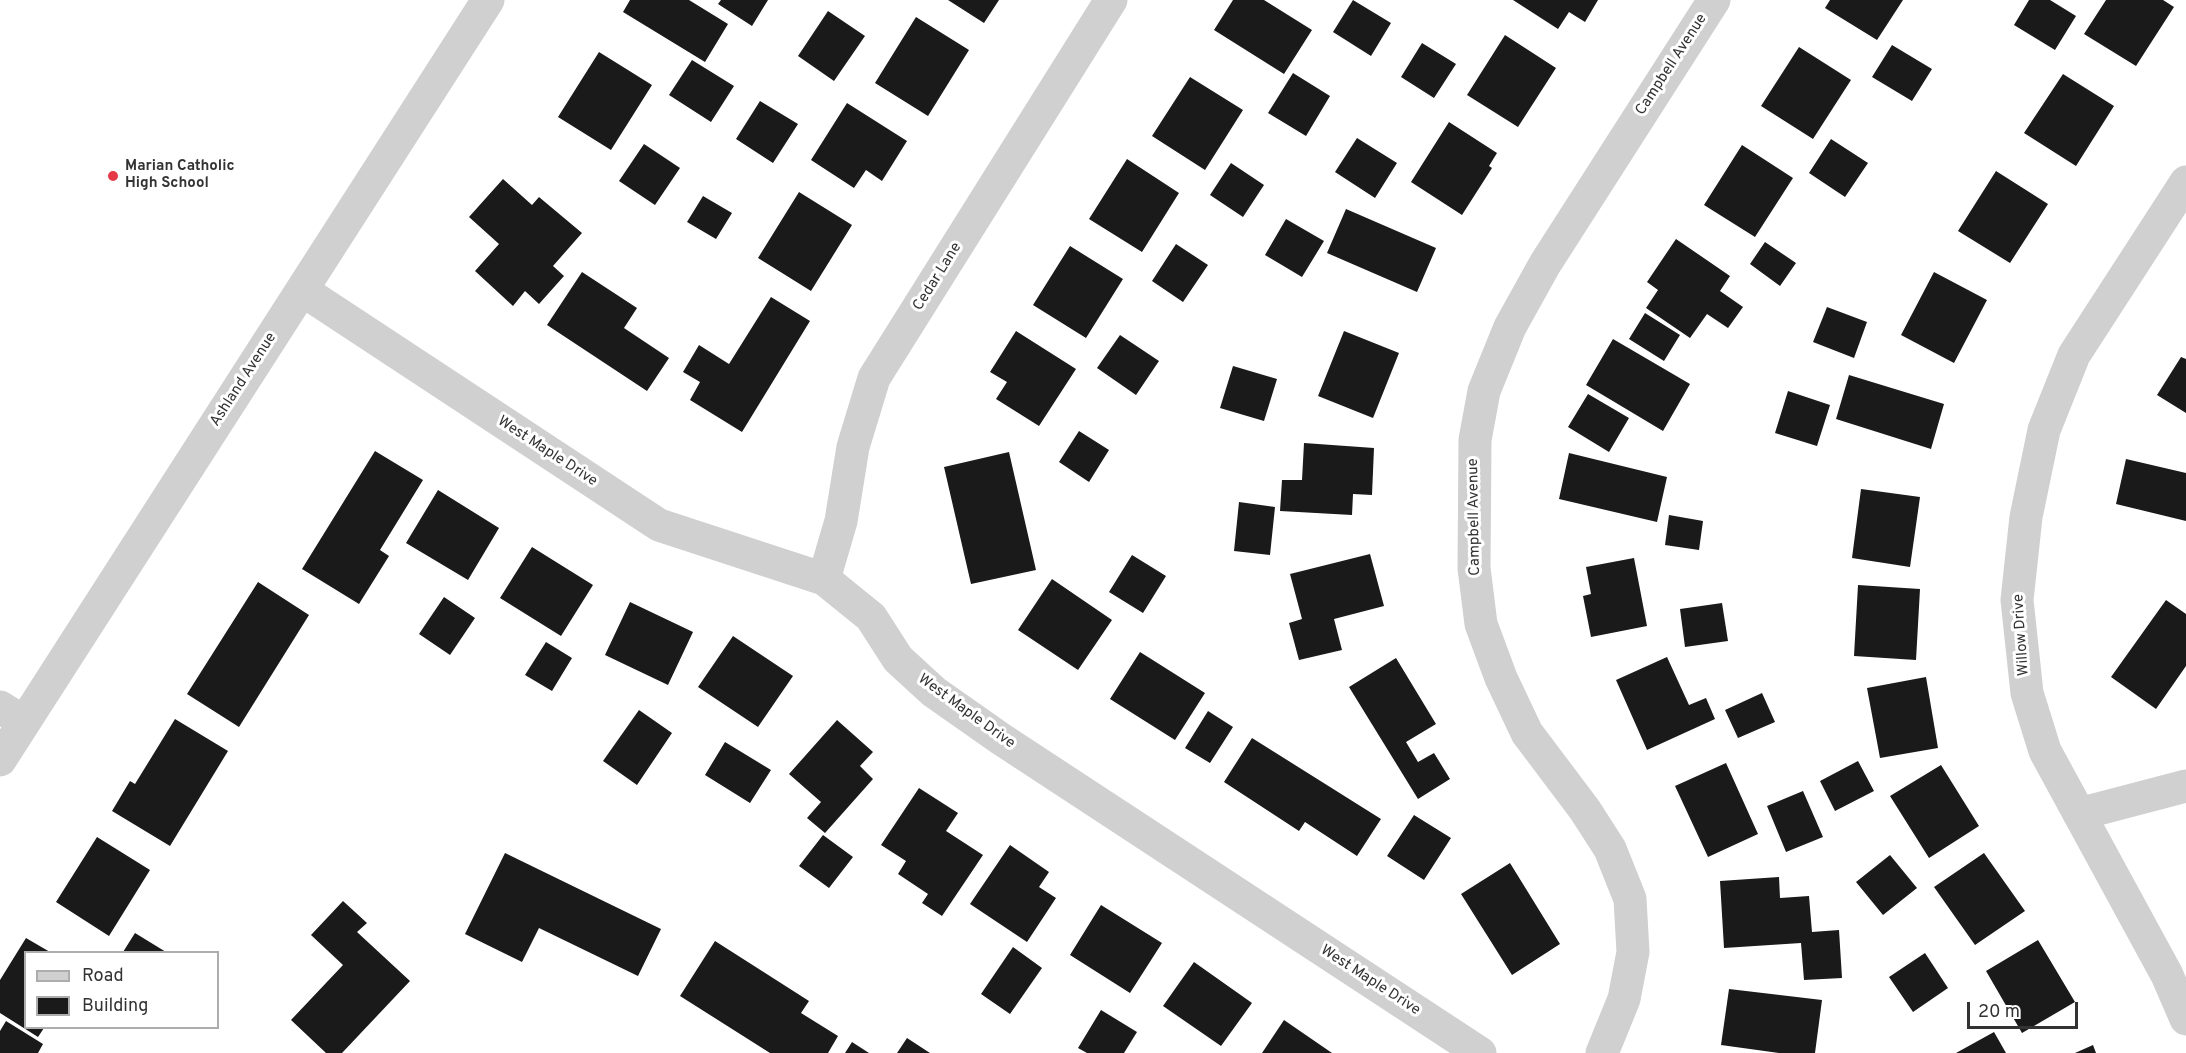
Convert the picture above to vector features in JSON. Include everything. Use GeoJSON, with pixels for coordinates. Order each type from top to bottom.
{"type":"FeatureCollection","features":[{"type":"Feature","properties":{"kind":"street","name":"Ashland Avenue"},"geometry":{"type":"LineString","coordinates":[[0,760],[12,714],[302,290],[488,0]]}},
{"type":"Feature","properties":{"kind":"street","name":"Cedar Lane"},"geometry":{"type":"LineString","coordinates":[[824,579],[841,521],[853,447],[874,378],[1112,0]]}},
{"type":"Feature","properties":{"kind":"street","name":"Campbell Avenue"},"geometry":{"type":"LineString","coordinates":[[1602,1053],[1624,999],[1633,952],[1630,899],[1610,849],[1585,810],[1527,733],[1501,678],[1481,624],[1474,568],[1475,440],[1484,391],[1510,327],[1545,264],[1714,0]]}},
{"type":"Feature","properties":{"kind":"street","name":"Willow Drive"},"geometry":{"type":"LineString","coordinates":[[2186,182],[2074,355],[2044,430],[2026,517],[2017,600],[2027,693],[2045,751],[2167,975],[2186,1019]]}},
{"type":"Feature","properties":{"kind":"street","name":"West Maple Drive"},"geometry":{"type":"LineString","coordinates":[[302,290],[659,525],[824,579],[871,617],[898,659],[934,692],[1001,739],[1480,1053]]}},
{"type":"Feature","properties":{"kind":"street"},"geometry":{"type":"LineString","coordinates":[[2079,814],[2186,786]]}},
{"type":"Feature","properties":{"kind":"building"},"geometry":{"type":"Polygon","coordinates":[[[630,0],[689,0],[728,24],[705,62],[623,12],[630,0]]]}},
{"type":"Feature","properties":{"kind":"building"},"geometry":{"type":"Polygon","coordinates":[[[721,0],[768,0],[752,26],[718,4],[721,0]]]}},
{"type":"Feature","properties":{"kind":"building"},"geometry":{"type":"Polygon","coordinates":[[[948,0],[999,0],[984,23],[948,0]]]}},
{"type":"Feature","properties":{"kind":"building"},"geometry":{"type":"Polygon","coordinates":[[[1233,0],[1264,0],[1312,30],[1284,74],[1214,30],[1233,0]]]}},
{"type":"Feature","properties":{"kind":"building"},"geometry":{"type":"Polygon","coordinates":[[[1353,0],[1391,23],[1371,56],[1333,32],[1353,0]]]}},
{"type":"Feature","properties":{"kind":"building"},"geometry":{"type":"Polygon","coordinates":[[[1513,0],[1598,0],[1585,22],[1569,12],[1558,29],[1513,0]]]}},
{"type":"Feature","properties":{"kind":"building"},"geometry":{"type":"Polygon","coordinates":[[[1830,0],[1903,0],[1877,40],[1825,8],[1830,0]]]}},
{"type":"Feature","properties":{"kind":"building"},"geometry":{"type":"Polygon","coordinates":[[[2029,0],[2050,0],[2076,16],[2055,50],[2014,25],[2029,0]]]}},
{"type":"Feature","properties":{"kind":"building"},"geometry":{"type":"Polygon","coordinates":[[[2106,0],[2163,0],[2174,7],[2136,66],[2084,34],[2106,0]]]}},
{"type":"Feature","properties":{"kind":"building"},"geometry":{"type":"Polygon","coordinates":[[[828,11],[865,36],[834,81],[798,56],[828,11]]]}},
{"type":"Feature","properties":{"kind":"building"},"geometry":{"type":"Polygon","coordinates":[[[916,17],[969,50],[928,116],[875,83],[916,17]]]}},
{"type":"Feature","properties":{"kind":"building"},"geometry":{"type":"Polygon","coordinates":[[[1505,35],[1556,68],[1518,127],[1467,95],[1505,35]]]}},
{"type":"Feature","properties":{"kind":"building"},"geometry":{"type":"Polygon","coordinates":[[[1422,43],[1456,64],[1434,98],[1401,77],[1422,43]]]}},
{"type":"Feature","properties":{"kind":"building"},"geometry":{"type":"Polygon","coordinates":[[[1892,45],[1932,69],[1912,101],[1872,77],[1892,45]]]}},
{"type":"Feature","properties":{"kind":"building"},"geometry":{"type":"Polygon","coordinates":[[[1799,47],[1851,80],[1813,139],[1761,106],[1799,47]]]}},
{"type":"Feature","properties":{"kind":"building"},"geometry":{"type":"Polygon","coordinates":[[[599,52],[652,85],[611,150],[558,117],[599,52]]]}},
{"type":"Feature","properties":{"kind":"building"},"geometry":{"type":"Polygon","coordinates":[[[692,60],[734,86],[711,122],[669,95],[692,60]]]}},
{"type":"Feature","properties":{"kind":"building"},"geometry":{"type":"Polygon","coordinates":[[[1293,73],[1330,96],[1306,136],[1268,113],[1293,73]]]}},
{"type":"Feature","properties":{"kind":"building"},"geometry":{"type":"Polygon","coordinates":[[[2063,74],[2114,106],[2076,166],[2024,133],[2063,74]]]}},
{"type":"Feature","properties":{"kind":"building"},"geometry":{"type":"Polygon","coordinates":[[[1190,77],[1243,110],[1205,170],[1152,136],[1190,77]]]}},
{"type":"Feature","properties":{"kind":"building"},"geometry":{"type":"Polygon","coordinates":[[[760,101],[798,124],[773,163],[736,139],[760,101]]]}},
{"type":"Feature","properties":{"kind":"building"},"geometry":{"type":"Polygon","coordinates":[[[847,103],[907,141],[882,181],[866,170],[854,188],[811,160],[847,103]]]}},
{"type":"Feature","properties":{"kind":"building"},"geometry":{"type":"Polygon","coordinates":[[[1449,122],[1497,153],[1489,166],[1492,168],[1462,215],[1411,182],[1449,122]]]}},
{"type":"Feature","properties":{"kind":"building"},"geometry":{"type":"Polygon","coordinates":[[[1357,138],[1397,163],[1375,198],[1335,172],[1357,138]]]}},
{"type":"Feature","properties":{"kind":"building"},"geometry":{"type":"Polygon","coordinates":[[[1831,139],[1868,163],[1845,197],[1809,173],[1831,139]]]}},
{"type":"Feature","properties":{"kind":"building"},"geometry":{"type":"Polygon","coordinates":[[[644,144],[680,168],[655,205],[619,181],[644,144]]]}},
{"type":"Feature","properties":{"kind":"building"},"geometry":{"type":"Polygon","coordinates":[[[1742,145],[1793,178],[1755,237],[1704,205],[1742,145]]]}},
{"type":"Feature","properties":{"kind":"building"},"geometry":{"type":"Polygon","coordinates":[[[1127,159],[1179,193],[1142,252],[1089,219],[1127,159]]]}},
{"type":"Feature","properties":{"kind":"building"},"geometry":{"type":"Polygon","coordinates":[[[1231,163],[1264,185],[1243,217],[1210,195],[1231,163]]]}},
{"type":"Feature","properties":{"kind":"building"},"geometry":{"type":"Polygon","coordinates":[[[1996,171],[2048,204],[2010,263],[1958,231],[1996,171]]]}},
{"type":"Feature","properties":{"kind":"building"},"geometry":{"type":"Polygon","coordinates":[[[503,179],[532,205],[539,197],[582,233],[553,266],[564,276],[539,304],[525,291],[513,306],[475,271],[499,244],[469,217],[503,179]]]}},
{"type":"Feature","properties":{"kind":"building"},"geometry":{"type":"Polygon","coordinates":[[[799,192],[852,225],[811,291],[758,258],[799,192]]]}},
{"type":"Feature","properties":{"kind":"building"},"geometry":{"type":"Polygon","coordinates":[[[703,196],[732,213],[716,239],[687,222],[703,196]]]}},
{"type":"Feature","properties":{"kind":"building"},"geometry":{"type":"Polygon","coordinates":[[[1346,209],[1436,248],[1417,292],[1327,253],[1346,209]]]}},
{"type":"Feature","properties":{"kind":"building"},"geometry":{"type":"Polygon","coordinates":[[[1286,219],[1324,241],[1302,277],[1265,255],[1286,219]]]}},
{"type":"Feature","properties":{"kind":"building"},"geometry":{"type":"Polygon","coordinates":[[[1676,239],[1730,276],[1720,291],[1743,307],[1728,328],[1707,314],[1690,338],[1646,308],[1658,290],[1647,282],[1676,239]]]}},
{"type":"Feature","properties":{"kind":"building"},"geometry":{"type":"Polygon","coordinates":[[[1765,242],[1796,263],[1780,286],[1750,264],[1765,242]]]}},
{"type":"Feature","properties":{"kind":"building"},"geometry":{"type":"Polygon","coordinates":[[[1176,244],[1208,265],[1183,302],[1152,281],[1176,244]]]}},
{"type":"Feature","properties":{"kind":"building"},"geometry":{"type":"Polygon","coordinates":[[[1070,246],[1123,279],[1086,338],[1033,305],[1070,246]]]}},
{"type":"Feature","properties":{"kind":"building"},"geometry":{"type":"Polygon","coordinates":[[[582,272],[637,308],[624,328],[669,358],[647,391],[547,325],[582,272]]]}},
{"type":"Feature","properties":{"kind":"building"},"geometry":{"type":"Polygon","coordinates":[[[1934,272],[1987,300],[1954,363],[1901,335],[1934,272]]]}},
{"type":"Feature","properties":{"kind":"building"},"geometry":{"type":"Polygon","coordinates":[[[771,297],[810,321],[742,432],[690,400],[700,382],[683,372],[699,345],[729,364],[771,297]]]}},
{"type":"Feature","properties":{"kind":"building"},"geometry":{"type":"Polygon","coordinates":[[[1827,307],[1867,322],[1854,358],[1813,342],[1827,307]]]}},
{"type":"Feature","properties":{"kind":"building"},"geometry":{"type":"Polygon","coordinates":[[[1645,313],[1680,335],[1664,361],[1629,339],[1645,313]]]}},
{"type":"Feature","properties":{"kind":"building"},"geometry":{"type":"Polygon","coordinates":[[[1016,331],[1076,369],[1039,426],[996,399],[1007,382],[990,372],[1016,331]]]}},
{"type":"Feature","properties":{"kind":"building"},"geometry":{"type":"Polygon","coordinates":[[[1344,331],[1399,353],[1373,418],[1318,396],[1344,331]]]}},
{"type":"Feature","properties":{"kind":"building"},"geometry":{"type":"Polygon","coordinates":[[[1120,335],[1159,361],[1136,395],[1097,368],[1120,335]]]}},
{"type":"Feature","properties":{"kind":"building"},"geometry":{"type":"Polygon","coordinates":[[[1613,339],[1690,384],[1663,431],[1586,385],[1613,339]]]}},
{"type":"Feature","properties":{"kind":"building"},"geometry":{"type":"Polygon","coordinates":[[[2181,357],[2186,359],[2186,413],[2157,395],[2181,357]]]}},
{"type":"Feature","properties":{"kind":"building"},"geometry":{"type":"Polygon","coordinates":[[[1233,366],[1277,379],[1264,421],[1220,408],[1233,366]]]}},
{"type":"Feature","properties":{"kind":"building"},"geometry":{"type":"Polygon","coordinates":[[[1849,375],[1944,404],[1931,449],[1836,419],[1849,375]]]}},
{"type":"Feature","properties":{"kind":"building"},"geometry":{"type":"Polygon","coordinates":[[[1788,391],[1830,405],[1817,446],[1775,433],[1788,391]]]}},
{"type":"Feature","properties":{"kind":"building"},"geometry":{"type":"Polygon","coordinates":[[[1588,394],[1629,418],[1609,452],[1568,427],[1588,394]]]}},
{"type":"Feature","properties":{"kind":"building"},"geometry":{"type":"Polygon","coordinates":[[[1079,431],[1109,450],[1089,482],[1059,462],[1079,431]]]}},
{"type":"Feature","properties":{"kind":"building"},"geometry":{"type":"Polygon","coordinates":[[[1304,443],[1374,448],[1372,495],[1353,494],[1352,515],[1280,511],[1282,480],[1302,480],[1304,443]]]}},
{"type":"Feature","properties":{"kind":"building"},"geometry":{"type":"Polygon","coordinates":[[[375,451],[423,480],[380,550],[389,556],[359,604],[302,569],[375,451]]]}},
{"type":"Feature","properties":{"kind":"building"},"geometry":{"type":"Polygon","coordinates":[[[1009,452],[1036,570],[971,584],[944,467],[1009,452]]]}},
{"type":"Feature","properties":{"kind":"building"},"geometry":{"type":"Polygon","coordinates":[[[1569,453],[1667,477],[1657,522],[1559,499],[1569,453]]]}},
{"type":"Feature","properties":{"kind":"building"},"geometry":{"type":"Polygon","coordinates":[[[2126,459],[2186,473],[2186,521],[2116,504],[2126,459]]]}},
{"type":"Feature","properties":{"kind":"building"},"geometry":{"type":"Polygon","coordinates":[[[1861,489],[1920,497],[1910,567],[1852,558],[1861,489]]]}},
{"type":"Feature","properties":{"kind":"building"},"geometry":{"type":"Polygon","coordinates":[[[438,490],[499,528],[468,580],[406,543],[438,490]]]}},
{"type":"Feature","properties":{"kind":"building"},"geometry":{"type":"Polygon","coordinates":[[[1239,502],[1275,507],[1270,555],[1234,551],[1239,502]]]}},
{"type":"Feature","properties":{"kind":"building"},"geometry":{"type":"Polygon","coordinates":[[[1669,515],[1703,521],[1699,550],[1665,545],[1669,515]]]}},
{"type":"Feature","properties":{"kind":"building"},"geometry":{"type":"Polygon","coordinates":[[[532,547],[593,585],[561,636],[500,598],[532,547]]]}},
{"type":"Feature","properties":{"kind":"building"},"geometry":{"type":"Polygon","coordinates":[[[1370,554],[1384,606],[1334,619],[1342,650],[1299,660],[1289,623],[1302,619],[1290,574],[1370,554]]]}},
{"type":"Feature","properties":{"kind":"building"},"geometry":{"type":"Polygon","coordinates":[[[1132,555],[1166,576],[1143,613],[1109,592],[1132,555]]]}},
{"type":"Feature","properties":{"kind":"building"},"geometry":{"type":"Polygon","coordinates":[[[1634,558],[1647,626],[1591,637],[1583,596],[1591,594],[1586,567],[1634,558]]]}},
{"type":"Feature","properties":{"kind":"building"},"geometry":{"type":"Polygon","coordinates":[[[1052,579],[1112,620],[1078,670],[1018,630],[1052,579]]]}},
{"type":"Feature","properties":{"kind":"building"},"geometry":{"type":"Polygon","coordinates":[[[258,582],[309,615],[239,727],[187,694],[258,582]]]}},
{"type":"Feature","properties":{"kind":"building"},"geometry":{"type":"Polygon","coordinates":[[[1858,585],[1920,589],[1916,660],[1854,656],[1858,585]]]}},
{"type":"Feature","properties":{"kind":"building"},"geometry":{"type":"Polygon","coordinates":[[[444,597],[475,618],[450,655],[419,634],[444,597]]]}},
{"type":"Feature","properties":{"kind":"building"},"geometry":{"type":"Polygon","coordinates":[[[2166,600],[2186,614],[2186,666],[2156,709],[2111,677],[2166,600]]]}},
{"type":"Feature","properties":{"kind":"building"},"geometry":{"type":"Polygon","coordinates":[[[630,602],[693,632],[668,685],[605,655],[630,602]]]}},
{"type":"Feature","properties":{"kind":"building"},"geometry":{"type":"Polygon","coordinates":[[[1722,603],[1728,641],[1685,647],[1680,609],[1722,603]]]}},
{"type":"Feature","properties":{"kind":"building"},"geometry":{"type":"Polygon","coordinates":[[[733,636],[793,676],[758,727],[698,687],[733,636]]]}},
{"type":"Feature","properties":{"kind":"building"},"geometry":{"type":"Polygon","coordinates":[[[546,642],[572,658],[552,691],[525,675],[546,642]]]}},
{"type":"Feature","properties":{"kind":"building"},"geometry":{"type":"Polygon","coordinates":[[[1140,652],[1205,693],[1175,740],[1110,699],[1140,652]]]}},
{"type":"Feature","properties":{"kind":"building"},"geometry":{"type":"Polygon","coordinates":[[[1667,657],[1689,705],[1706,698],[1715,719],[1647,750],[1616,680],[1667,657]]]}},
{"type":"Feature","properties":{"kind":"building"},"geometry":{"type":"Polygon","coordinates":[[[1396,658],[1436,724],[1406,742],[1418,762],[1434,753],[1450,779],[1418,799],[1349,687],[1396,658]]]}},
{"type":"Feature","properties":{"kind":"building"},"geometry":{"type":"Polygon","coordinates":[[[1926,677],[1938,748],[1880,758],[1867,688],[1926,677]]]}},
{"type":"Feature","properties":{"kind":"building"},"geometry":{"type":"Polygon","coordinates":[[[1762,693],[1775,722],[1738,738],[1725,710],[1762,693]]]}},
{"type":"Feature","properties":{"kind":"building"},"geometry":{"type":"Polygon","coordinates":[[[639,710],[672,733],[637,785],[603,761],[639,710]]]}},
{"type":"Feature","properties":{"kind":"building"},"geometry":{"type":"Polygon","coordinates":[[[1208,711],[1233,727],[1210,763],[1185,748],[1208,711]]]}},
{"type":"Feature","properties":{"kind":"building"},"geometry":{"type":"Polygon","coordinates":[[[175,719],[228,751],[170,846],[112,811],[130,781],[135,784],[175,719]]]}},
{"type":"Feature","properties":{"kind":"building"},"geometry":{"type":"Polygon","coordinates":[[[837,720],[873,752],[860,766],[873,779],[825,833],[807,818],[821,802],[789,774],[837,720]]]}},
{"type":"Feature","properties":{"kind":"building"},"geometry":{"type":"Polygon","coordinates":[[[1252,738],[1381,819],[1357,856],[1305,822],[1299,831],[1224,782],[1252,738]]]}},
{"type":"Feature","properties":{"kind":"building"},"geometry":{"type":"Polygon","coordinates":[[[725,742],[771,770],[750,803],[705,775],[725,742]]]}},
{"type":"Feature","properties":{"kind":"building"},"geometry":{"type":"Polygon","coordinates":[[[1858,761],[1874,791],[1835,811],[1820,781],[1858,761]]]}},
{"type":"Feature","properties":{"kind":"building"},"geometry":{"type":"Polygon","coordinates":[[[1726,763],[1758,834],[1708,857],[1675,786],[1726,763]]]}},
{"type":"Feature","properties":{"kind":"building"},"geometry":{"type":"Polygon","coordinates":[[[1941,765],[1979,826],[1929,858],[1890,796],[1941,765]]]}},
{"type":"Feature","properties":{"kind":"building"},"geometry":{"type":"Polygon","coordinates":[[[919,788],[958,813],[946,831],[983,855],[942,916],[922,903],[928,894],[898,874],[906,861],[881,845],[919,788]]]}},
{"type":"Feature","properties":{"kind":"building"},"geometry":{"type":"Polygon","coordinates":[[[1803,791],[1823,837],[1786,852],[1767,806],[1803,791]]]}},
{"type":"Feature","properties":{"kind":"building"},"geometry":{"type":"Polygon","coordinates":[[[1414,815],[1451,838],[1424,880],[1387,856],[1414,815]]]}},
{"type":"Feature","properties":{"kind":"building"},"geometry":{"type":"Polygon","coordinates":[[[823,835],[853,857],[829,888],[799,866],[823,835]]]}},
{"type":"Feature","properties":{"kind":"building"},"geometry":{"type":"Polygon","coordinates":[[[97,837],[150,870],[109,936],[56,902],[97,837]]]}},
{"type":"Feature","properties":{"kind":"building"},"geometry":{"type":"Polygon","coordinates":[[[1010,845],[1049,872],[1039,887],[1056,898],[1027,942],[970,904],[1010,845]]]}},
{"type":"Feature","properties":{"kind":"building"},"geometry":{"type":"Polygon","coordinates":[[[505,853],[661,929],[638,976],[539,928],[522,962],[465,934],[505,853]]]}},
{"type":"Feature","properties":{"kind":"building"},"geometry":{"type":"Polygon","coordinates":[[[1984,853],[2025,911],[1975,945],[1934,887],[1984,853]]]}},
{"type":"Feature","properties":{"kind":"building"},"geometry":{"type":"Polygon","coordinates":[[[1890,855],[1917,888],[1883,915],[1856,882],[1890,855]]]}},
{"type":"Feature","properties":{"kind":"building"},"geometry":{"type":"Polygon","coordinates":[[[1510,863],[1560,944],[1512,975],[1461,894],[1510,863]]]}},
{"type":"Feature","properties":{"kind":"building"},"geometry":{"type":"Polygon","coordinates":[[[1779,877],[1780,898],[1809,896],[1812,932],[1839,930],[1842,978],[1804,980],[1801,943],[1724,948],[1720,881],[1779,877]]]}},
{"type":"Feature","properties":{"kind":"building"},"geometry":{"type":"Polygon","coordinates":[[[343,901],[367,923],[357,932],[410,981],[342,1053],[326,1053],[291,1020],[343,965],[311,935],[343,901]]]}},
{"type":"Feature","properties":{"kind":"building"},"geometry":{"type":"Polygon","coordinates":[[[1101,905],[1162,943],[1130,993],[1070,955],[1101,905]]]}},
{"type":"Feature","properties":{"kind":"building"},"geometry":{"type":"Polygon","coordinates":[[[135,933],[164,951],[124,951],[135,933]]]}},
{"type":"Feature","properties":{"kind":"building"},"geometry":{"type":"Polygon","coordinates":[[[26,938],[48,951],[24,951],[24,1028],[0,1013],[0,980],[26,938]]]}},
{"type":"Feature","properties":{"kind":"building"},"geometry":{"type":"Polygon","coordinates":[[[2038,940],[2075,1002],[2022,1033],[1986,971],[2038,940]]]}},
{"type":"Feature","properties":{"kind":"building"},"geometry":{"type":"Polygon","coordinates":[[[715,941],[809,1001],[801,1013],[838,1036],[828,1053],[770,1053],[680,996],[715,941]]]}},
{"type":"Feature","properties":{"kind":"building"},"geometry":{"type":"Polygon","coordinates":[[[1013,947],[1042,968],[1010,1014],[981,994],[1013,947]]]}},
{"type":"Feature","properties":{"kind":"building"},"geometry":{"type":"Polygon","coordinates":[[[1925,953],[1948,988],[1913,1012],[1889,977],[1925,953]]]}},
{"type":"Feature","properties":{"kind":"building"},"geometry":{"type":"Polygon","coordinates":[[[1194,962],[1252,1003],[1221,1046],[1163,1006],[1194,962]]]}},
{"type":"Feature","properties":{"kind":"building"},"geometry":{"type":"Polygon","coordinates":[[[1729,989],[1822,1000],[1815,1053],[1779,1053],[1721,1045],[1729,989]]]}},
{"type":"Feature","properties":{"kind":"building"},"geometry":{"type":"Polygon","coordinates":[[[1101,1010],[1137,1032],[1124,1053],[1087,1053],[1078,1048],[1101,1010]]]}},
{"type":"Feature","properties":{"kind":"building"},"geometry":{"type":"Polygon","coordinates":[[[1284,1020],[1332,1053],[1262,1053],[1284,1020]]]}},
{"type":"Feature","properties":{"kind":"building"},"geometry":{"type":"Polygon","coordinates":[[[6,1021],[43,1044],[38,1053],[0,1053],[0,1031],[6,1021]]]}},
{"type":"Feature","properties":{"kind":"building"},"geometry":{"type":"Polygon","coordinates":[[[25,1029],[43,1029],[38,1037],[25,1029]]]}},
{"type":"Feature","properties":{"kind":"building"},"geometry":{"type":"Polygon","coordinates":[[[1994,1032],[2006,1053],[1956,1053],[1994,1032]]]}},
{"type":"Feature","properties":{"kind":"building"},"geometry":{"type":"Polygon","coordinates":[[[907,1038],[930,1053],[897,1053],[907,1038]]]}},
{"type":"Feature","properties":{"kind":"building"},"geometry":{"type":"Polygon","coordinates":[[[852,1042],[869,1053],[845,1053],[852,1042]]]}},
{"type":"Feature","properties":{"kind":"building"},"geometry":{"type":"Polygon","coordinates":[[[2093,1045],[2096,1053],[2075,1053],[2093,1045]]]}},
{"type":"Feature","properties":{"kind":"place","name":"Marian Catholic High School"},"geometry":{"type":"Point","coordinates":[113,176]}}]}
